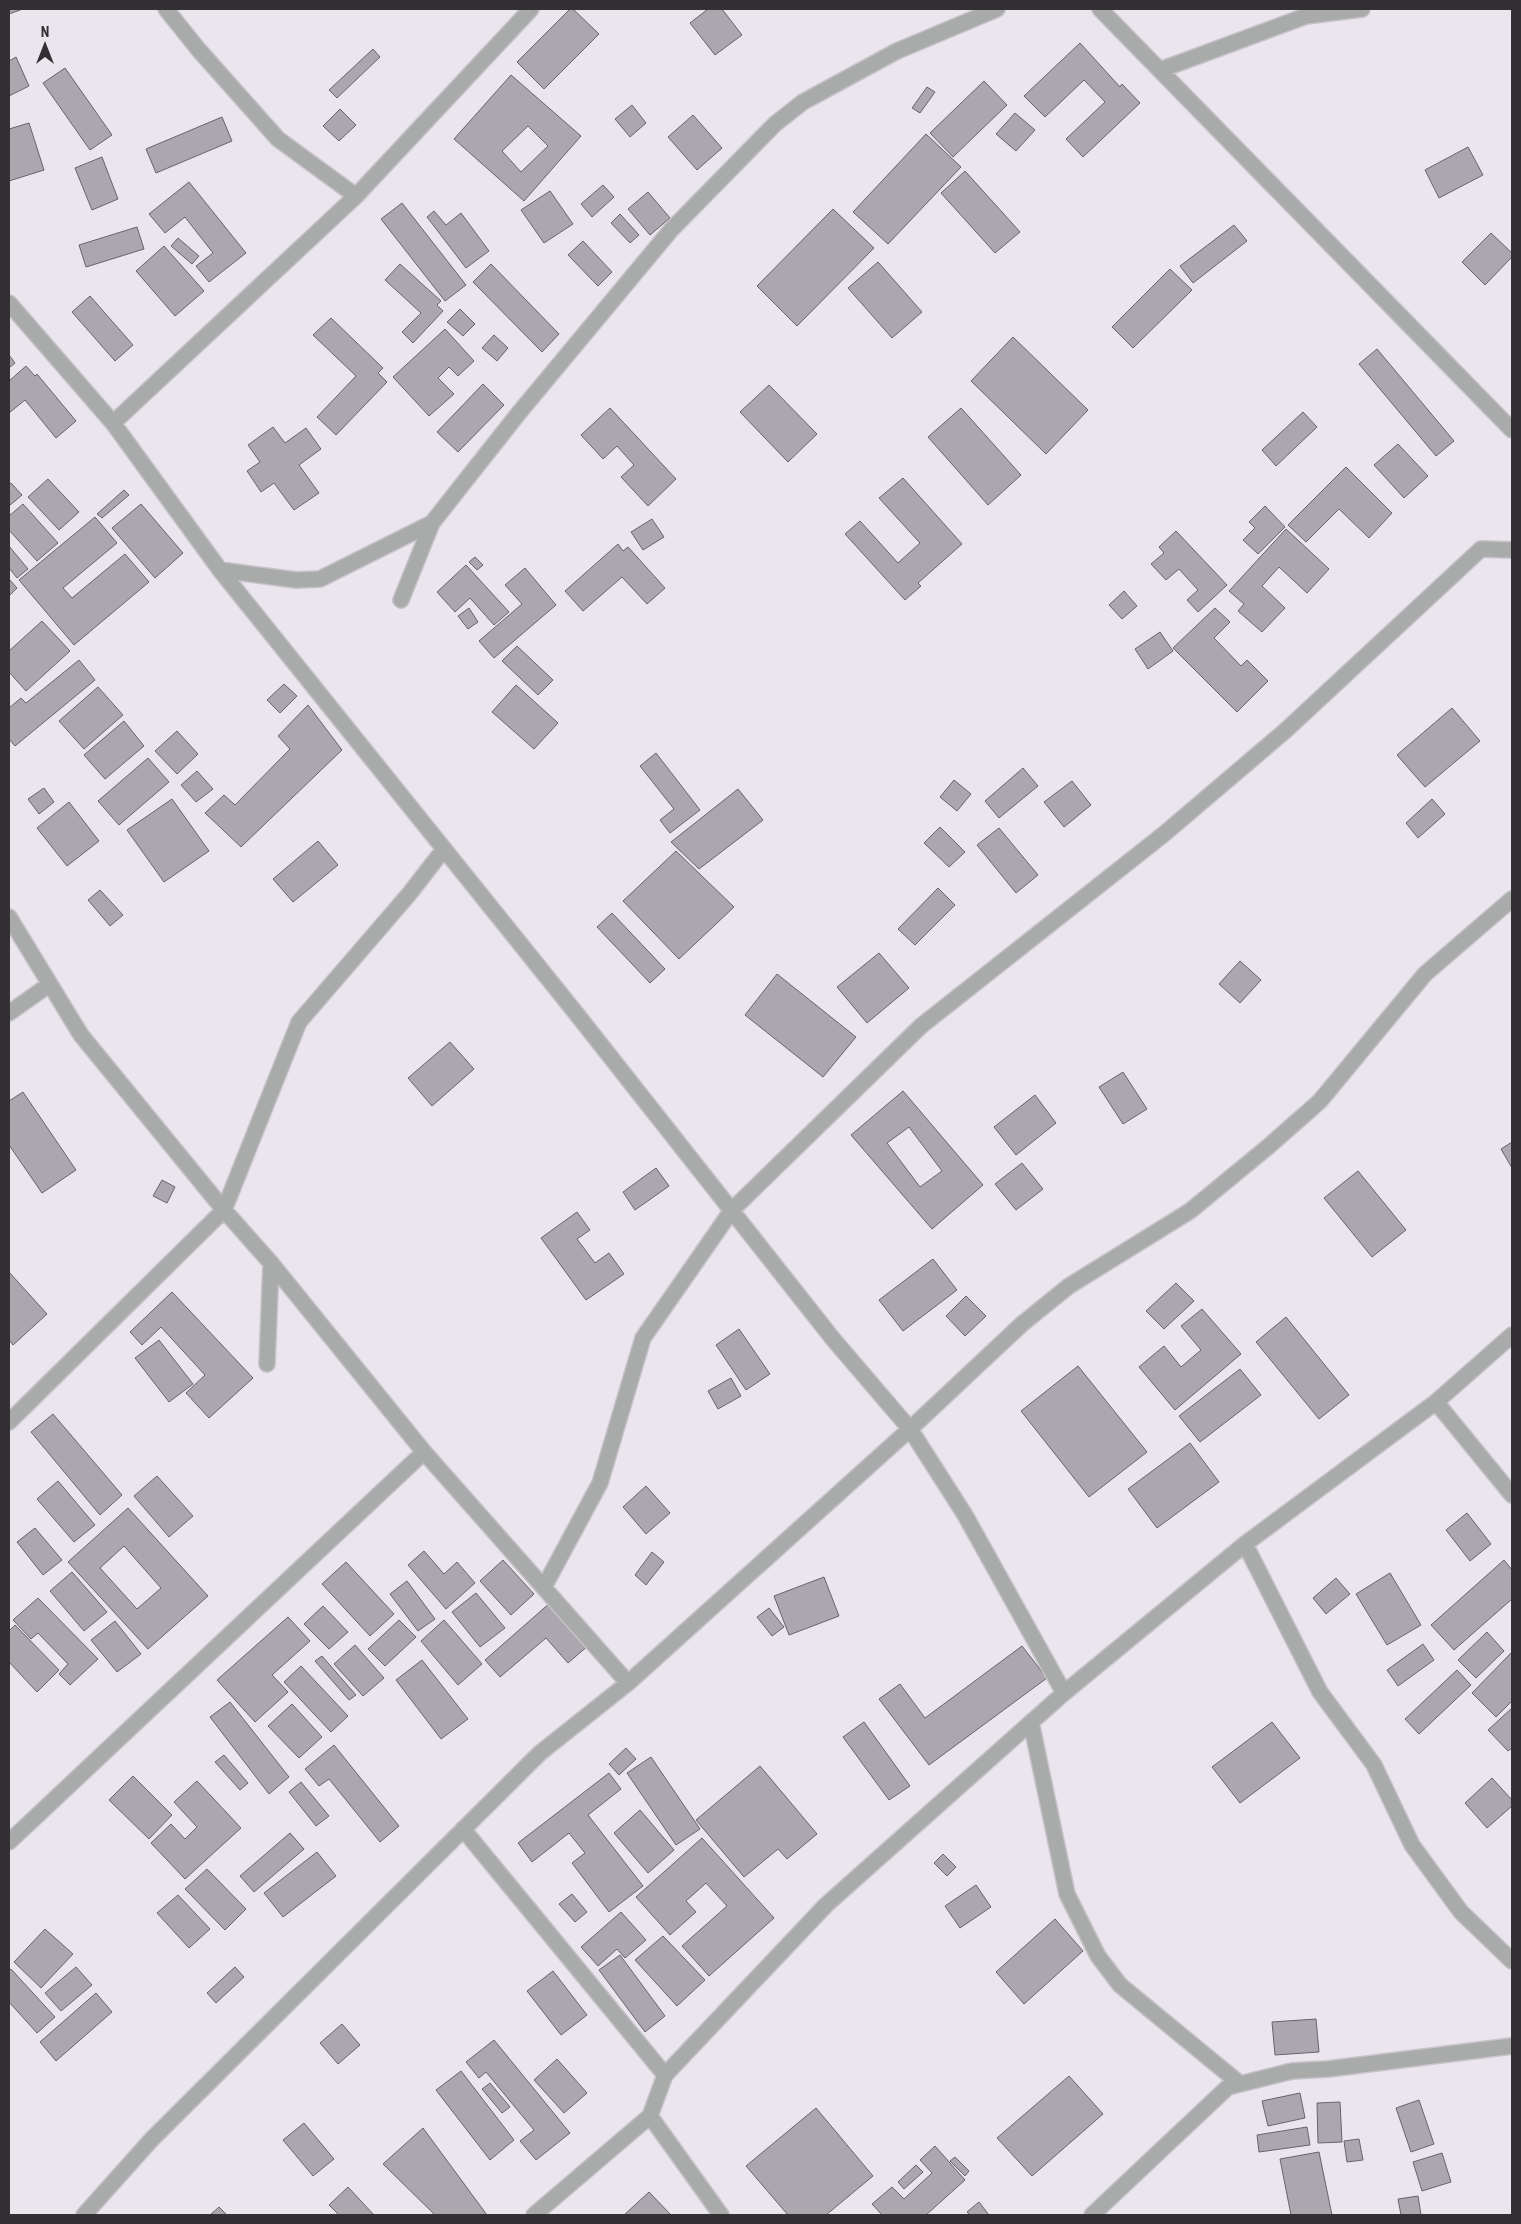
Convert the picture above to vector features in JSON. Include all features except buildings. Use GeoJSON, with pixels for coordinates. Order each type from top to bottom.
{"type":"FeatureCollection","features":[{"type":"Feature","properties":{"kind":"street"},"geometry":{"type":"LineString","coordinates":[[166,9],[198,49],[278,139],[356,196]]}},
{"type":"Feature","properties":{"kind":"street"},"geometry":{"type":"LineString","coordinates":[[113,423],[356,196],[531,9]]}},
{"type":"Feature","properties":{"kind":"street"},"geometry":{"type":"LineString","coordinates":[[401,600],[432,523],[518,414],[671,230],[775,124],[803,102],[897,51],[997,9]]}},
{"type":"Feature","properties":{"kind":"street"},"geometry":{"type":"LineString","coordinates":[[1100,9],[1512,430]]}},
{"type":"Feature","properties":{"kind":"street"},"geometry":{"type":"LineString","coordinates":[[1160,70],[1306,16],[1362,9]]}},
{"type":"Feature","properties":{"kind":"street"},"geometry":{"type":"LineString","coordinates":[[9,303],[113,423],[220,570],[833,1339],[910,1429],[965,1515],[1064,1693]]}},
{"type":"Feature","properties":{"kind":"street"},"geometry":{"type":"LineString","coordinates":[[220,570],[296,580],[320,579],[432,523]]}},
{"type":"Feature","properties":{"kind":"street"},"geometry":{"type":"LineString","coordinates":[[544,1587],[600,1482],[643,1338],[732,1210],[921,1026],[1164,834],[1285,731],[1480,549],[1512,550]]}},
{"type":"Feature","properties":{"kind":"street"},"geometry":{"type":"LineString","coordinates":[[9,1422],[224,1210],[299,1022],[410,893],[444,849]]}},
{"type":"Feature","properties":{"kind":"street"},"geometry":{"type":"LineString","coordinates":[[84,2215],[152,2139],[540,1753],[628,1683],[910,1429],[1022,1324],[1069,1286],[1190,1211],[1320,1101],[1425,974],[1512,899]]}},
{"type":"Feature","properties":{"kind":"street"},"geometry":{"type":"LineString","coordinates":[[9,917],[81,1035],[224,1210],[271,1263],[424,1452],[628,1683]]}},
{"type":"Feature","properties":{"kind":"street"},"geometry":{"type":"LineString","coordinates":[[9,1013],[50,984]]}},
{"type":"Feature","properties":{"kind":"street"},"geometry":{"type":"LineString","coordinates":[[267,1364],[271,1263]]}},
{"type":"Feature","properties":{"kind":"street"},"geometry":{"type":"LineString","coordinates":[[534,2215],[650,2116],[665,2075],[826,1905],[1064,1693],[1245,1544],[1436,1402],[1512,1336]]}},
{"type":"Feature","properties":{"kind":"street"},"geometry":{"type":"LineString","coordinates":[[1436,1402],[1512,1495]]}},
{"type":"Feature","properties":{"kind":"street"},"geometry":{"type":"LineString","coordinates":[[9,1842],[424,1452]]}},
{"type":"Feature","properties":{"kind":"street"},"geometry":{"type":"LineString","coordinates":[[1245,1544],[1320,1692],[1374,1765],[1412,1846],[1461,1912],[1512,1961]]}},
{"type":"Feature","properties":{"kind":"street"},"geometry":{"type":"LineString","coordinates":[[1031,1722],[1067,1894],[1098,1956],[1120,1985],[1239,2083]]}},
{"type":"Feature","properties":{"kind":"street"},"geometry":{"type":"LineString","coordinates":[[463,1829],[665,2075]]}},
{"type":"Feature","properties":{"kind":"street"},"geometry":{"type":"LineString","coordinates":[[1092,2215],[1228,2087],[1292,2071],[1328,2069],[1512,2046]]}},
{"type":"Feature","properties":{"kind":"street"},"geometry":{"type":"LineString","coordinates":[[650,2116],[721,2215]]}}]}
